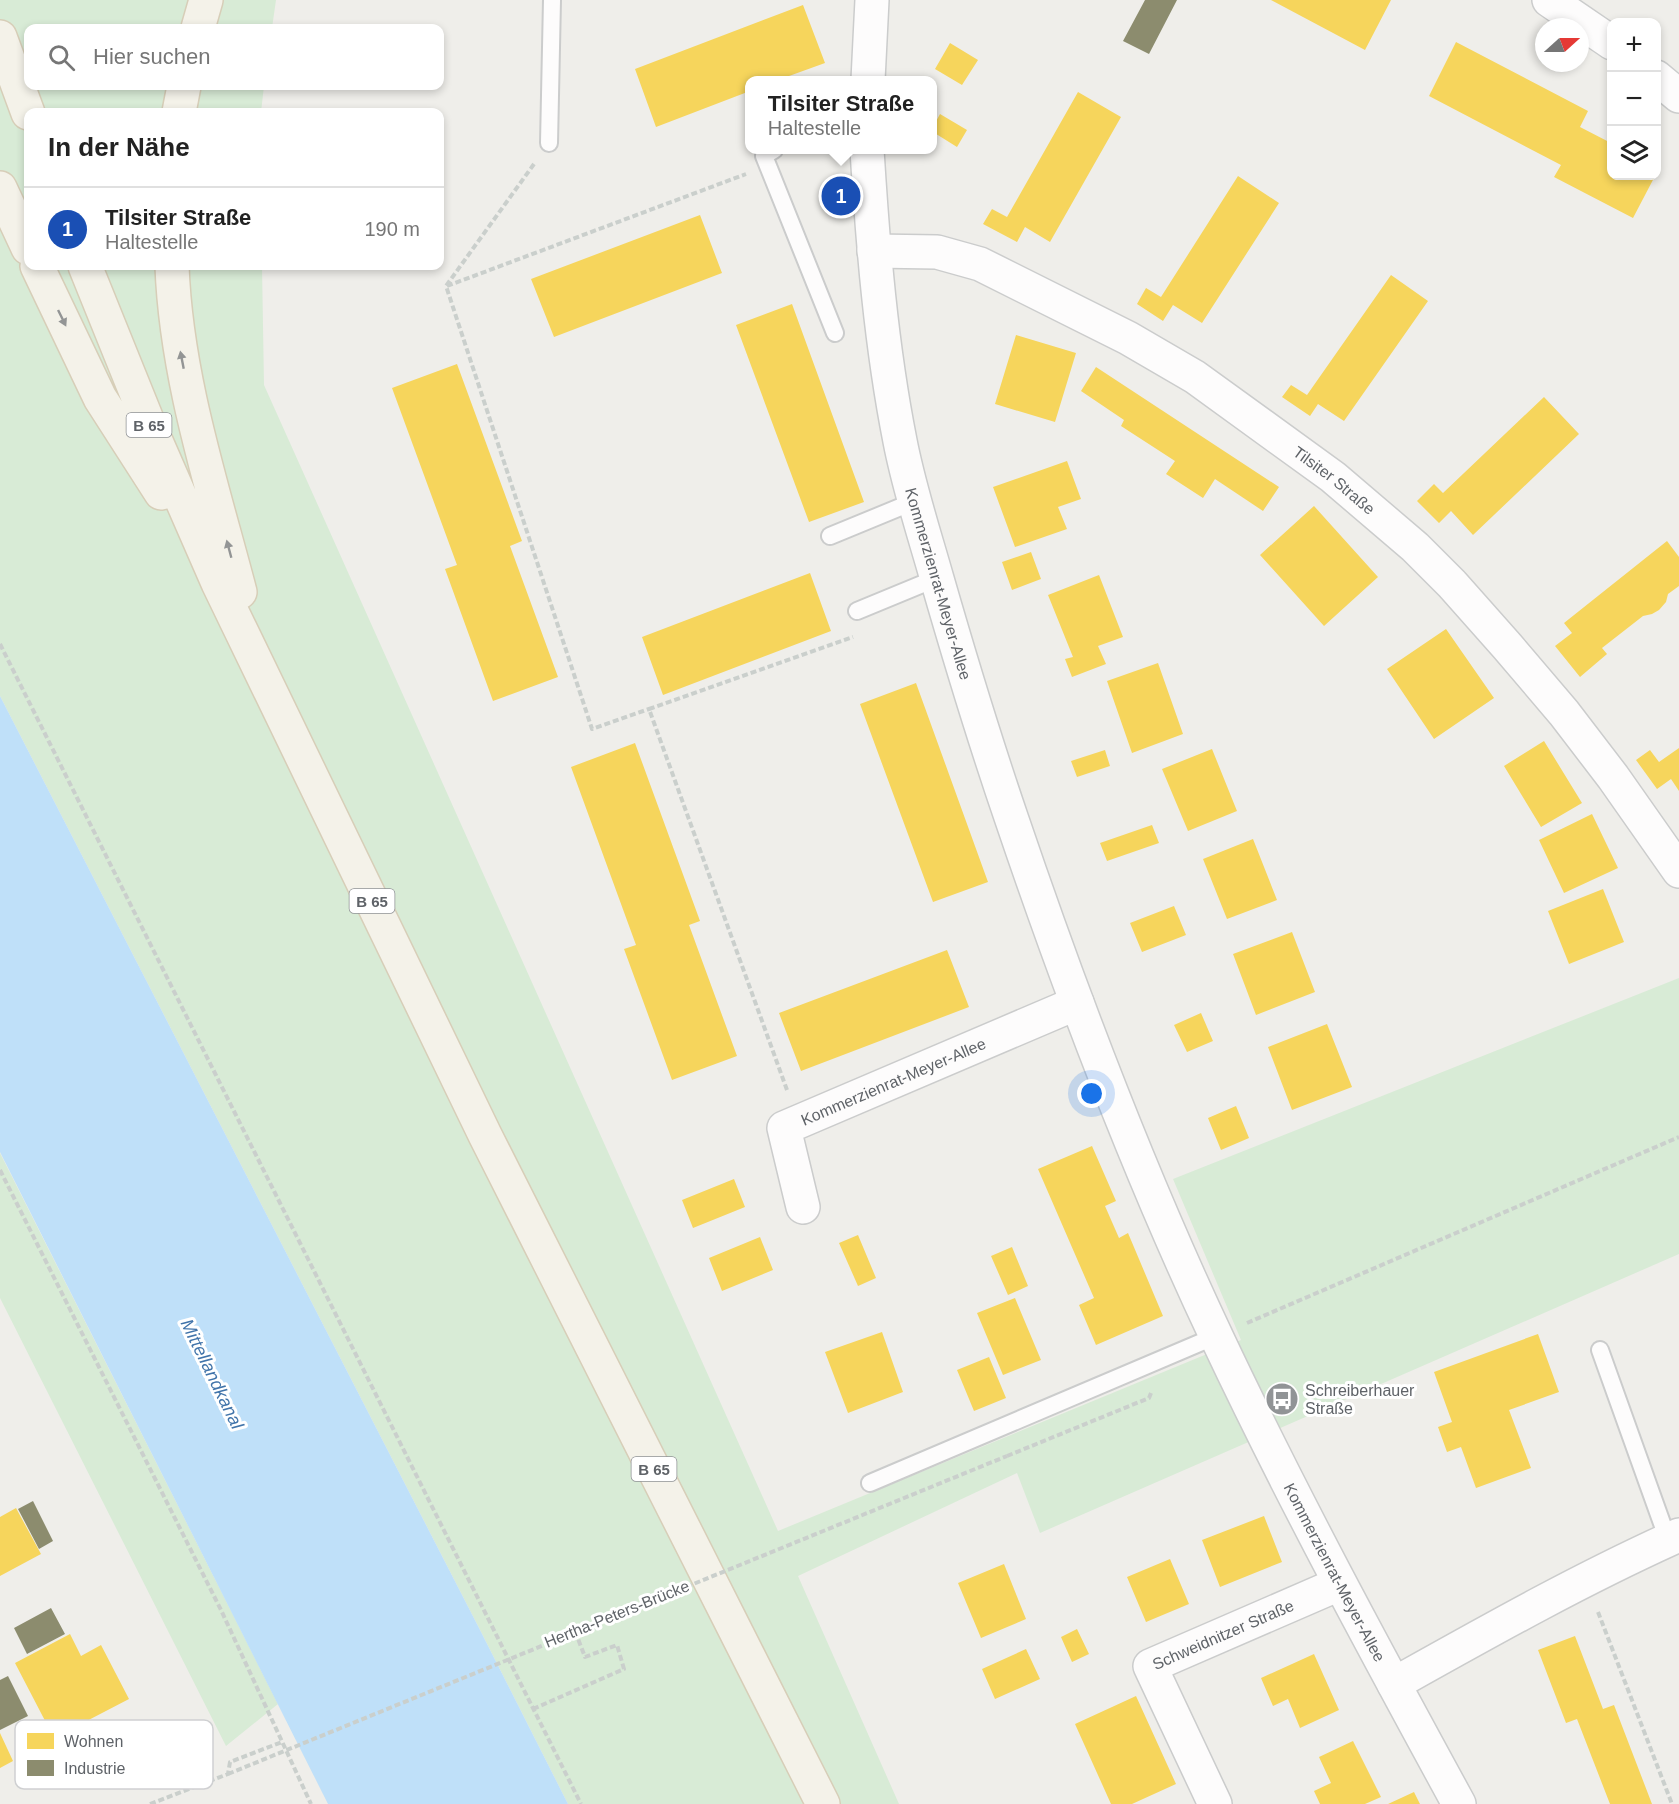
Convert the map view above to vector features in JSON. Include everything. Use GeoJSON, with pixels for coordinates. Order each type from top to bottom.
{"type":"FeatureCollection","features":[{"type":"Feature","properties":{"kind":"main road"},"geometry":{"type":"LineString","coordinates":[[199,24],[206,0]]}},
{"type":"Feature","properties":{"kind":"main road"},"geometry":{"type":"LineString","coordinates":[[0,37],[26,108]]}},
{"type":"Feature","properties":{"kind":"main road"},"geometry":{"type":"LineString","coordinates":[[180,108],[183,90]]}},
{"type":"Feature","properties":{"kind":"main road"},"geometry":{"type":"LineString","coordinates":[[0,188],[24,239]]}},
{"type":"Feature","properties":{"kind":"main road"},"geometry":{"type":"LineString","coordinates":[[39,270],[100,398],[218,583]]}},
{"type":"Feature","properties":{"kind":"main road","name":"B 65"},"geometry":{"type":"LineString","coordinates":[[88,270],[148,422],[218,583],[485,1135],[823,1804]]}},
{"type":"Feature","properties":{"kind":"main road"},"geometry":{"type":"LineString","coordinates":[[172,270],[181,355],[194,417],[259,666]]}},
{"type":"Feature","properties":{"kind":"street"},"geometry":{"type":"LineString","coordinates":[[868,76],[872,0]]}},
{"type":"Feature","properties":{"kind":"street"},"geometry":{"type":"LineString","coordinates":[[1549,0],[1607,40]]}},
{"type":"Feature","properties":{"kind":"street"},"geometry":{"type":"LineString","coordinates":[[1661,81],[1679,96]]}},
{"type":"Feature","properties":{"kind":"street","name":"Kommerzienrat-Meyer-Allee"},"geometry":{"type":"LineString","coordinates":[[867,154],[884,345],[900,444],[987,747],[1096,1056],[1216,1336],[1339,1584],[1459,1804]]}},
{"type":"Feature","properties":{"kind":"street","name":"Tilsiter Straße"},"geometry":{"type":"LineString","coordinates":[[874,251],[937,252],[980,264],[1128,338],[1195,377],[1334,477],[1415,547],[1452,584],[1507,646],[1564,713],[1619,785],[1679,871]]}},
{"type":"Feature","properties":{"kind":"street","name":"Kommerzienrat-Meyer-Allee"},"geometry":{"type":"LineString","coordinates":[[802,1207],[784,1128],[1077,1003]]}},
{"type":"Feature","properties":{"kind":"street"},"geometry":{"type":"LineString","coordinates":[[1394,1684],[1508,1620],[1674,1538]]}},
{"type":"Feature","properties":{"kind":"street","name":"Schweidnitzer Straße"},"geometry":{"type":"LineString","coordinates":[[1215,1804],[1150,1666],[1339,1584]]}},
{"type":"Feature","properties":{"kind":"lane"},"geometry":{"type":"LineString","coordinates":[[549,143],[552,0]]}},
{"type":"Feature","properties":{"kind":"lane"},"geometry":{"type":"LineString","coordinates":[[771,157],[835,333]]}},
{"type":"Feature","properties":{"kind":"lane"},"geometry":{"type":"LineString","coordinates":[[830,536],[915,501]]}},
{"type":"Feature","properties":{"kind":"lane"},"geometry":{"type":"LineString","coordinates":[[857,611],[937,578]]}},
{"type":"Feature","properties":{"kind":"lane"},"geometry":{"type":"LineString","coordinates":[[870,1483],[1216,1336]]}},
{"type":"Feature","properties":{"kind":"lane"},"geometry":{"type":"LineString","coordinates":[[1600,1350],[1674,1538]]}},
{"type":"Feature","properties":{"kind":"path"},"geometry":{"type":"LineString","coordinates":[[446,286],[549,143]]}},
{"type":"Feature","properties":{"kind":"path"},"geometry":{"type":"LineString","coordinates":[[446,286],[771,157]]}},
{"type":"Feature","properties":{"kind":"path"},"geometry":{"type":"LineString","coordinates":[[446,286],[592,729],[857,636]]}},
{"type":"Feature","properties":{"kind":"path"},"geometry":{"type":"LineString","coordinates":[[0,645],[581,1804]]}},
{"type":"Feature","properties":{"kind":"path"},"geometry":{"type":"LineString","coordinates":[[649,709],[798,1122]]}},
{"type":"Feature","properties":{"kind":"path"},"geometry":{"type":"LineString","coordinates":[[1216,1336],[1679,1137]]}},
{"type":"Feature","properties":{"kind":"path"},"geometry":{"type":"LineString","coordinates":[[0,1170],[221,1610],[311,1804]]}},
{"type":"Feature","properties":{"kind":"path","name":"Hertha-Peters-Brücke"},"geometry":{"type":"LineString","coordinates":[[213,1780],[1007,1456]]}},
{"type":"Feature","properties":{"kind":"path"},"geometry":{"type":"LineString","coordinates":[[1585,1580],[1672,1804]]}},
{"type":"Feature","properties":{"kind":"path"},"geometry":{"type":"LineString","coordinates":[[533,1709],[624,1669],[617,1645],[585,1657],[575,1632]]}},
{"type":"Feature","properties":{"kind":"path"},"geometry":{"type":"LineString","coordinates":[[228,1774],[230,1762],[282,1742]]}},
{"type":"Feature","properties":{"kind":"path","name":"Hertha-Peters-Brücke"},"geometry":{"type":"LineString","coordinates":[[150,1804],[189,1789]]}},
{"type":"Feature","properties":{"kind":"green space"},"geometry":{"type":"Polygon","coordinates":[[[0,0],[276,0],[273,24],[24,24],[24,90],[264,90],[261,108],[24,108],[24,270],[262,270],[264,385],[778,1531],[1241,1340],[1173,1179],[1679,978],[1679,1254],[1040,1533],[1017,1473],[798,1576],[899,1804],[568,1804],[0,696],[0,0]]]}},
{"type":"Feature","properties":{"kind":"green space"},"geometry":{"type":"Polygon","coordinates":[[[0,1153],[278,1704],[226,1746],[213,1720],[0,1298],[0,1153]]]}},
{"type":"Feature","properties":{"kind":"water","name":"Mittellandkanal"},"geometry":{"type":"Polygon","coordinates":[[[0,696],[568,1804],[328,1804],[0,1152],[0,696]]]}},
{"type":"Feature","properties":{"kind":"building: Wohnen"},"geometry":{"type":"Polygon","coordinates":[[[1271,0],[1391,0],[1365,50],[1271,0]]]}},
{"type":"Feature","properties":{"kind":"building: Wohnen"},"geometry":{"type":"Polygon","coordinates":[[[803,5],[825,63],[789,76],[745,76],[745,93],[656,127],[635,69],[803,5]]]}},
{"type":"Feature","properties":{"kind":"building: Wohnen"},"geometry":{"type":"Polygon","coordinates":[[[1456,42],[1588,111],[1580,127],[1607,141],[1607,180],[1653,180],[1633,218],[1554,177],[1561,165],[1429,96],[1456,42]]]}},
{"type":"Feature","properties":{"kind":"building: Wohnen"},"geometry":{"type":"Polygon","coordinates":[[[950,43],[978,60],[962,85],[935,69],[950,43]]]}},
{"type":"Feature","properties":{"kind":"building: Wohnen"},"geometry":{"type":"Polygon","coordinates":[[[1078,92],[1121,117],[1050,242],[1025,227],[1017,242],[983,224],[992,209],[1007,217],[1078,92]]]}},
{"type":"Feature","properties":{"kind":"building: Wohnen"},"geometry":{"type":"Polygon","coordinates":[[[940,114],[967,130],[957,147],[937,134],[937,120],[940,114]]]}},
{"type":"Feature","properties":{"kind":"building: Wohnen"},"geometry":{"type":"Polygon","coordinates":[[[1238,176],[1279,203],[1202,323],[1173,305],[1163,321],[1137,304],[1146,288],[1161,297],[1238,176]]]}},
{"type":"Feature","properties":{"kind":"building: Wohnen"},"geometry":{"type":"Polygon","coordinates":[[[700,215],[722,273],[554,337],[531,279],[700,215]]]}},
{"type":"Feature","properties":{"kind":"building: Wohnen"},"geometry":{"type":"Polygon","coordinates":[[[1391,275],[1428,301],[1344,421],[1318,404],[1310,416],[1282,397],[1291,385],[1307,395],[1391,275]]]}},
{"type":"Feature","properties":{"kind":"building: Wohnen"},"geometry":{"type":"Polygon","coordinates":[[[792,304],[864,502],[809,522],[736,325],[792,304]]]}},
{"type":"Feature","properties":{"kind":"building: Wohnen"},"geometry":{"type":"Polygon","coordinates":[[[1016,335],[1076,353],[1055,422],[995,404],[1016,335]]]}},
{"type":"Feature","properties":{"kind":"building: Wohnen"},"geometry":{"type":"Polygon","coordinates":[[[457,364],[522,541],[510,546],[558,677],[493,701],[445,569],[457,565],[392,388],[457,364]]]}},
{"type":"Feature","properties":{"kind":"building: Wohnen"},"geometry":{"type":"Polygon","coordinates":[[[1096,367],[1279,487],[1263,511],[1215,479],[1203,498],[1166,474],[1175,461],[1121,426],[1124,420],[1081,391],[1096,367]]]}},
{"type":"Feature","properties":{"kind":"building: Wohnen"},"geometry":{"type":"Polygon","coordinates":[[[1544,397],[1579,434],[1473,535],[1451,511],[1439,523],[1417,501],[1434,484],[1443,493],[1544,397]]]}},
{"type":"Feature","properties":{"kind":"building: Wohnen"},"geometry":{"type":"Polygon","coordinates":[[[1067,461],[1081,499],[1058,507],[1067,529],[1015,547],[993,487],[1067,461]]]}},
{"type":"Feature","properties":{"kind":"building: Wohnen"},"geometry":{"type":"Polygon","coordinates":[[[1314,506],[1378,577],[1324,626],[1260,555],[1314,506]]]}},
{"type":"Feature","properties":{"kind":"building: Wohnen"},"geometry":{"type":"Polygon","coordinates":[[[1667,541],[1679,557],[1679,586],[1668,594],[1666,602],[1659,610],[1643,616],[1602,648],[1607,654],[1580,677],[1555,646],[1572,633],[1564,623],[1667,541]]]}},
{"type":"Feature","properties":{"kind":"building: Wohnen"},"geometry":{"type":"Polygon","coordinates":[[[1031,552],[1041,579],[1012,590],[1002,562],[1031,552]]]}},
{"type":"Feature","properties":{"kind":"building: Wohnen"},"geometry":{"type":"Polygon","coordinates":[[[810,573],[831,631],[663,695],[642,637],[810,573]]]}},
{"type":"Feature","properties":{"kind":"building: Wohnen"},"geometry":{"type":"Polygon","coordinates":[[[1099,575],[1123,637],[1098,646],[1106,664],[1072,677],[1065,659],[1073,657],[1048,595],[1099,575]]]}},
{"type":"Feature","properties":{"kind":"building: Wohnen"},"geometry":{"type":"Polygon","coordinates":[[[1446,629],[1494,698],[1434,739],[1387,669],[1446,629]]]}},
{"type":"Feature","properties":{"kind":"building: Wohnen"},"geometry":{"type":"Polygon","coordinates":[[[1158,663],[1183,734],[1132,753],[1107,681],[1158,663]]]}},
{"type":"Feature","properties":{"kind":"building: Wohnen"},"geometry":{"type":"Polygon","coordinates":[[[916,683],[988,882],[933,902],[860,704],[916,683]]]}},
{"type":"Feature","properties":{"kind":"building: Wohnen"},"geometry":{"type":"Polygon","coordinates":[[[1544,741],[1582,803],[1541,827],[1504,766],[1544,741]]]}},
{"type":"Feature","properties":{"kind":"building: Wohnen"},"geometry":{"type":"Polygon","coordinates":[[[635,743],[700,921],[689,925],[737,1056],[672,1080],[624,949],[636,945],[571,767],[635,743]]]}},
{"type":"Feature","properties":{"kind":"building: Wohnen"},"geometry":{"type":"Polygon","coordinates":[[[1679,748],[1679,791],[1671,779],[1657,789],[1636,760],[1650,750],[1659,762],[1679,748]]]}},
{"type":"Feature","properties":{"kind":"building: Wohnen"},"geometry":{"type":"Polygon","coordinates":[[[1212,749],[1237,811],[1188,831],[1162,769],[1212,749]]]}},
{"type":"Feature","properties":{"kind":"building: Wohnen"},"geometry":{"type":"Polygon","coordinates":[[[1105,750],[1110,766],[1077,777],[1071,761],[1105,750]]]}},
{"type":"Feature","properties":{"kind":"building: Wohnen"},"geometry":{"type":"Polygon","coordinates":[[[1592,814],[1618,868],[1564,893],[1539,840],[1592,814]]]}},
{"type":"Feature","properties":{"kind":"building: Wohnen"},"geometry":{"type":"Polygon","coordinates":[[[1152,825],[1159,843],[1107,861],[1100,843],[1152,825]]]}},
{"type":"Feature","properties":{"kind":"building: Wohnen"},"geometry":{"type":"Polygon","coordinates":[[[1253,839],[1277,900],[1227,919],[1203,859],[1253,839]]]}},
{"type":"Feature","properties":{"kind":"building: Wohnen"},"geometry":{"type":"Polygon","coordinates":[[[1603,889],[1624,942],[1569,964],[1548,911],[1603,889]]]}},
{"type":"Feature","properties":{"kind":"building: Wohnen"},"geometry":{"type":"Polygon","coordinates":[[[1174,906],[1186,935],[1142,952],[1130,923],[1174,906]]]}},
{"type":"Feature","properties":{"kind":"building: Wohnen"},"geometry":{"type":"Polygon","coordinates":[[[1292,932],[1315,992],[1256,1015],[1233,954],[1292,932]]]}},
{"type":"Feature","properties":{"kind":"building: Wohnen"},"geometry":{"type":"Polygon","coordinates":[[[947,950],[969,1007],[801,1071],[779,1013],[947,950]]]}},
{"type":"Feature","properties":{"kind":"building: Wohnen"},"geometry":{"type":"Polygon","coordinates":[[[1201,1013],[1213,1041],[1187,1052],[1174,1025],[1201,1013]]]}},
{"type":"Feature","properties":{"kind":"building: Wohnen"},"geometry":{"type":"Polygon","coordinates":[[[1327,1024],[1352,1087],[1292,1110],[1268,1047],[1327,1024]]]}},
{"type":"Feature","properties":{"kind":"building: Wohnen"},"geometry":{"type":"Polygon","coordinates":[[[1236,1106],[1249,1138],[1221,1150],[1208,1118],[1236,1106]]]}},
{"type":"Feature","properties":{"kind":"building: Wohnen"},"geometry":{"type":"Polygon","coordinates":[[[1092,1146],[1116,1201],[1105,1206],[1119,1238],[1128,1233],[1163,1316],[1096,1345],[1079,1305],[1094,1298],[1038,1169],[1092,1146]]]}},
{"type":"Feature","properties":{"kind":"building: Wohnen"},"geometry":{"type":"Polygon","coordinates":[[[734,1179],[745,1207],[693,1228],[682,1200],[734,1179]]]}},
{"type":"Feature","properties":{"kind":"building: Wohnen"},"geometry":{"type":"Polygon","coordinates":[[[858,1235],[876,1278],[858,1286],[839,1243],[858,1235]]]}},
{"type":"Feature","properties":{"kind":"building: Wohnen"},"geometry":{"type":"Polygon","coordinates":[[[760,1237],[773,1270],[722,1291],[709,1258],[760,1237]]]}},
{"type":"Feature","properties":{"kind":"building: Wohnen"},"geometry":{"type":"Polygon","coordinates":[[[1012,1247],[1028,1286],[1008,1295],[991,1256],[1012,1247]]]}},
{"type":"Feature","properties":{"kind":"building: Wohnen"},"geometry":{"type":"Polygon","coordinates":[[[1015,1298],[1041,1360],[1003,1375],[977,1313],[1015,1298]]]}},
{"type":"Feature","properties":{"kind":"building: Wohnen"},"geometry":{"type":"Polygon","coordinates":[[[882,1332],[903,1392],[848,1413],[825,1352],[882,1332]]]}},
{"type":"Feature","properties":{"kind":"building: Wohnen"},"geometry":{"type":"Polygon","coordinates":[[[1538,1334],[1559,1392],[1509,1410],[1531,1468],[1476,1488],[1461,1447],[1447,1452],[1438,1427],[1452,1422],[1434,1372],[1538,1334]]]}},
{"type":"Feature","properties":{"kind":"building: Wohnen"},"geometry":{"type":"Polygon","coordinates":[[[989,1357],[1006,1398],[974,1411],[957,1370],[989,1357]]]}},
{"type":"Feature","properties":{"kind":"building: Wohnen"},"geometry":{"type":"Polygon","coordinates":[[[16,1508],[41,1554],[0,1576],[0,1517],[16,1508]]]}},
{"type":"Feature","properties":{"kind":"building: Wohnen"},"geometry":{"type":"Polygon","coordinates":[[[1264,1516],[1282,1562],[1220,1587],[1202,1540],[1264,1516]]]}},
{"type":"Feature","properties":{"kind":"building: Wohnen"},"geometry":{"type":"Polygon","coordinates":[[[1170,1559],[1189,1604],[1146,1622],[1127,1577],[1170,1559]]]}},
{"type":"Feature","properties":{"kind":"building: Wohnen"},"geometry":{"type":"Polygon","coordinates":[[[1004,1564],[1026,1619],[981,1638],[958,1583],[1004,1564]]]}},
{"type":"Feature","properties":{"kind":"building: Wohnen"},"geometry":{"type":"Polygon","coordinates":[[[1077,1629],[1089,1654],[1072,1662],[1061,1637],[1077,1629]]]}},
{"type":"Feature","properties":{"kind":"building: Wohnen"},"geometry":{"type":"Polygon","coordinates":[[[70,1634],[81,1656],[101,1645],[129,1699],[89,1720],[45,1720],[15,1663],[70,1634]]]}},
{"type":"Feature","properties":{"kind":"building: Wohnen"},"geometry":{"type":"Polygon","coordinates":[[[1575,1636],[1603,1709],[1614,1705],[1652,1804],[1610,1804],[1577,1719],[1566,1723],[1538,1650],[1575,1636]]]}},
{"type":"Feature","properties":{"kind":"building: Wohnen"},"geometry":{"type":"Polygon","coordinates":[[[1026,1649],[1040,1679],[995,1699],[982,1669],[1026,1649]]]}},
{"type":"Feature","properties":{"kind":"building: Wohnen"},"geometry":{"type":"Polygon","coordinates":[[[1314,1654],[1339,1710],[1300,1728],[1288,1699],[1273,1706],[1261,1678],[1314,1654]]]}},
{"type":"Feature","properties":{"kind":"building: Wohnen"},"geometry":{"type":"Polygon","coordinates":[[[1136,1696],[1176,1784],[1132,1804],[1111,1804],[1075,1724],[1136,1696]]]}},
{"type":"Feature","properties":{"kind":"building: Wohnen"},"geometry":{"type":"Polygon","coordinates":[[[0,1733],[13,1761],[0,1768],[0,1733]]]}},
{"type":"Feature","properties":{"kind":"building: Wohnen"},"geometry":{"type":"Polygon","coordinates":[[[1353,1741],[1381,1797],[1365,1804],[1320,1804],[1314,1791],[1331,1783],[1319,1757],[1353,1741]]]}},
{"type":"Feature","properties":{"kind":"building: Wohnen"},"geometry":{"type":"Polygon","coordinates":[[[1414,1792],[1420,1804],[1388,1804],[1414,1792]]]}},
{"type":"Feature","properties":{"kind":"building: Industrie"},"geometry":{"type":"Polygon","coordinates":[[[1145,0],[1177,0],[1149,54],[1123,41],[1145,0]]]}},
{"type":"Feature","properties":{"kind":"building: Industrie"},"geometry":{"type":"Polygon","coordinates":[[[33,1501],[53,1541],[39,1549],[18,1509],[33,1501]]]}},
{"type":"Feature","properties":{"kind":"building: Industrie"},"geometry":{"type":"Polygon","coordinates":[[[51,1608],[65,1634],[27,1654],[14,1628],[51,1608]]]}},
{"type":"Feature","properties":{"kind":"building: Industrie"},"geometry":{"type":"Polygon","coordinates":[[[8,1676],[28,1716],[15,1720],[15,1722],[0,1730],[0,1680],[8,1676]]]}},
{"type":"Feature","properties":{"kind":"place","name":"Tilsiter Straße"},"geometry":{"type":"Point","coordinates":[841,196]}},
{"type":"Feature","properties":{"kind":"place","name":"Schreiberhauer Straße"},"geometry":{"type":"Point","coordinates":[1282,1399]}}]}
